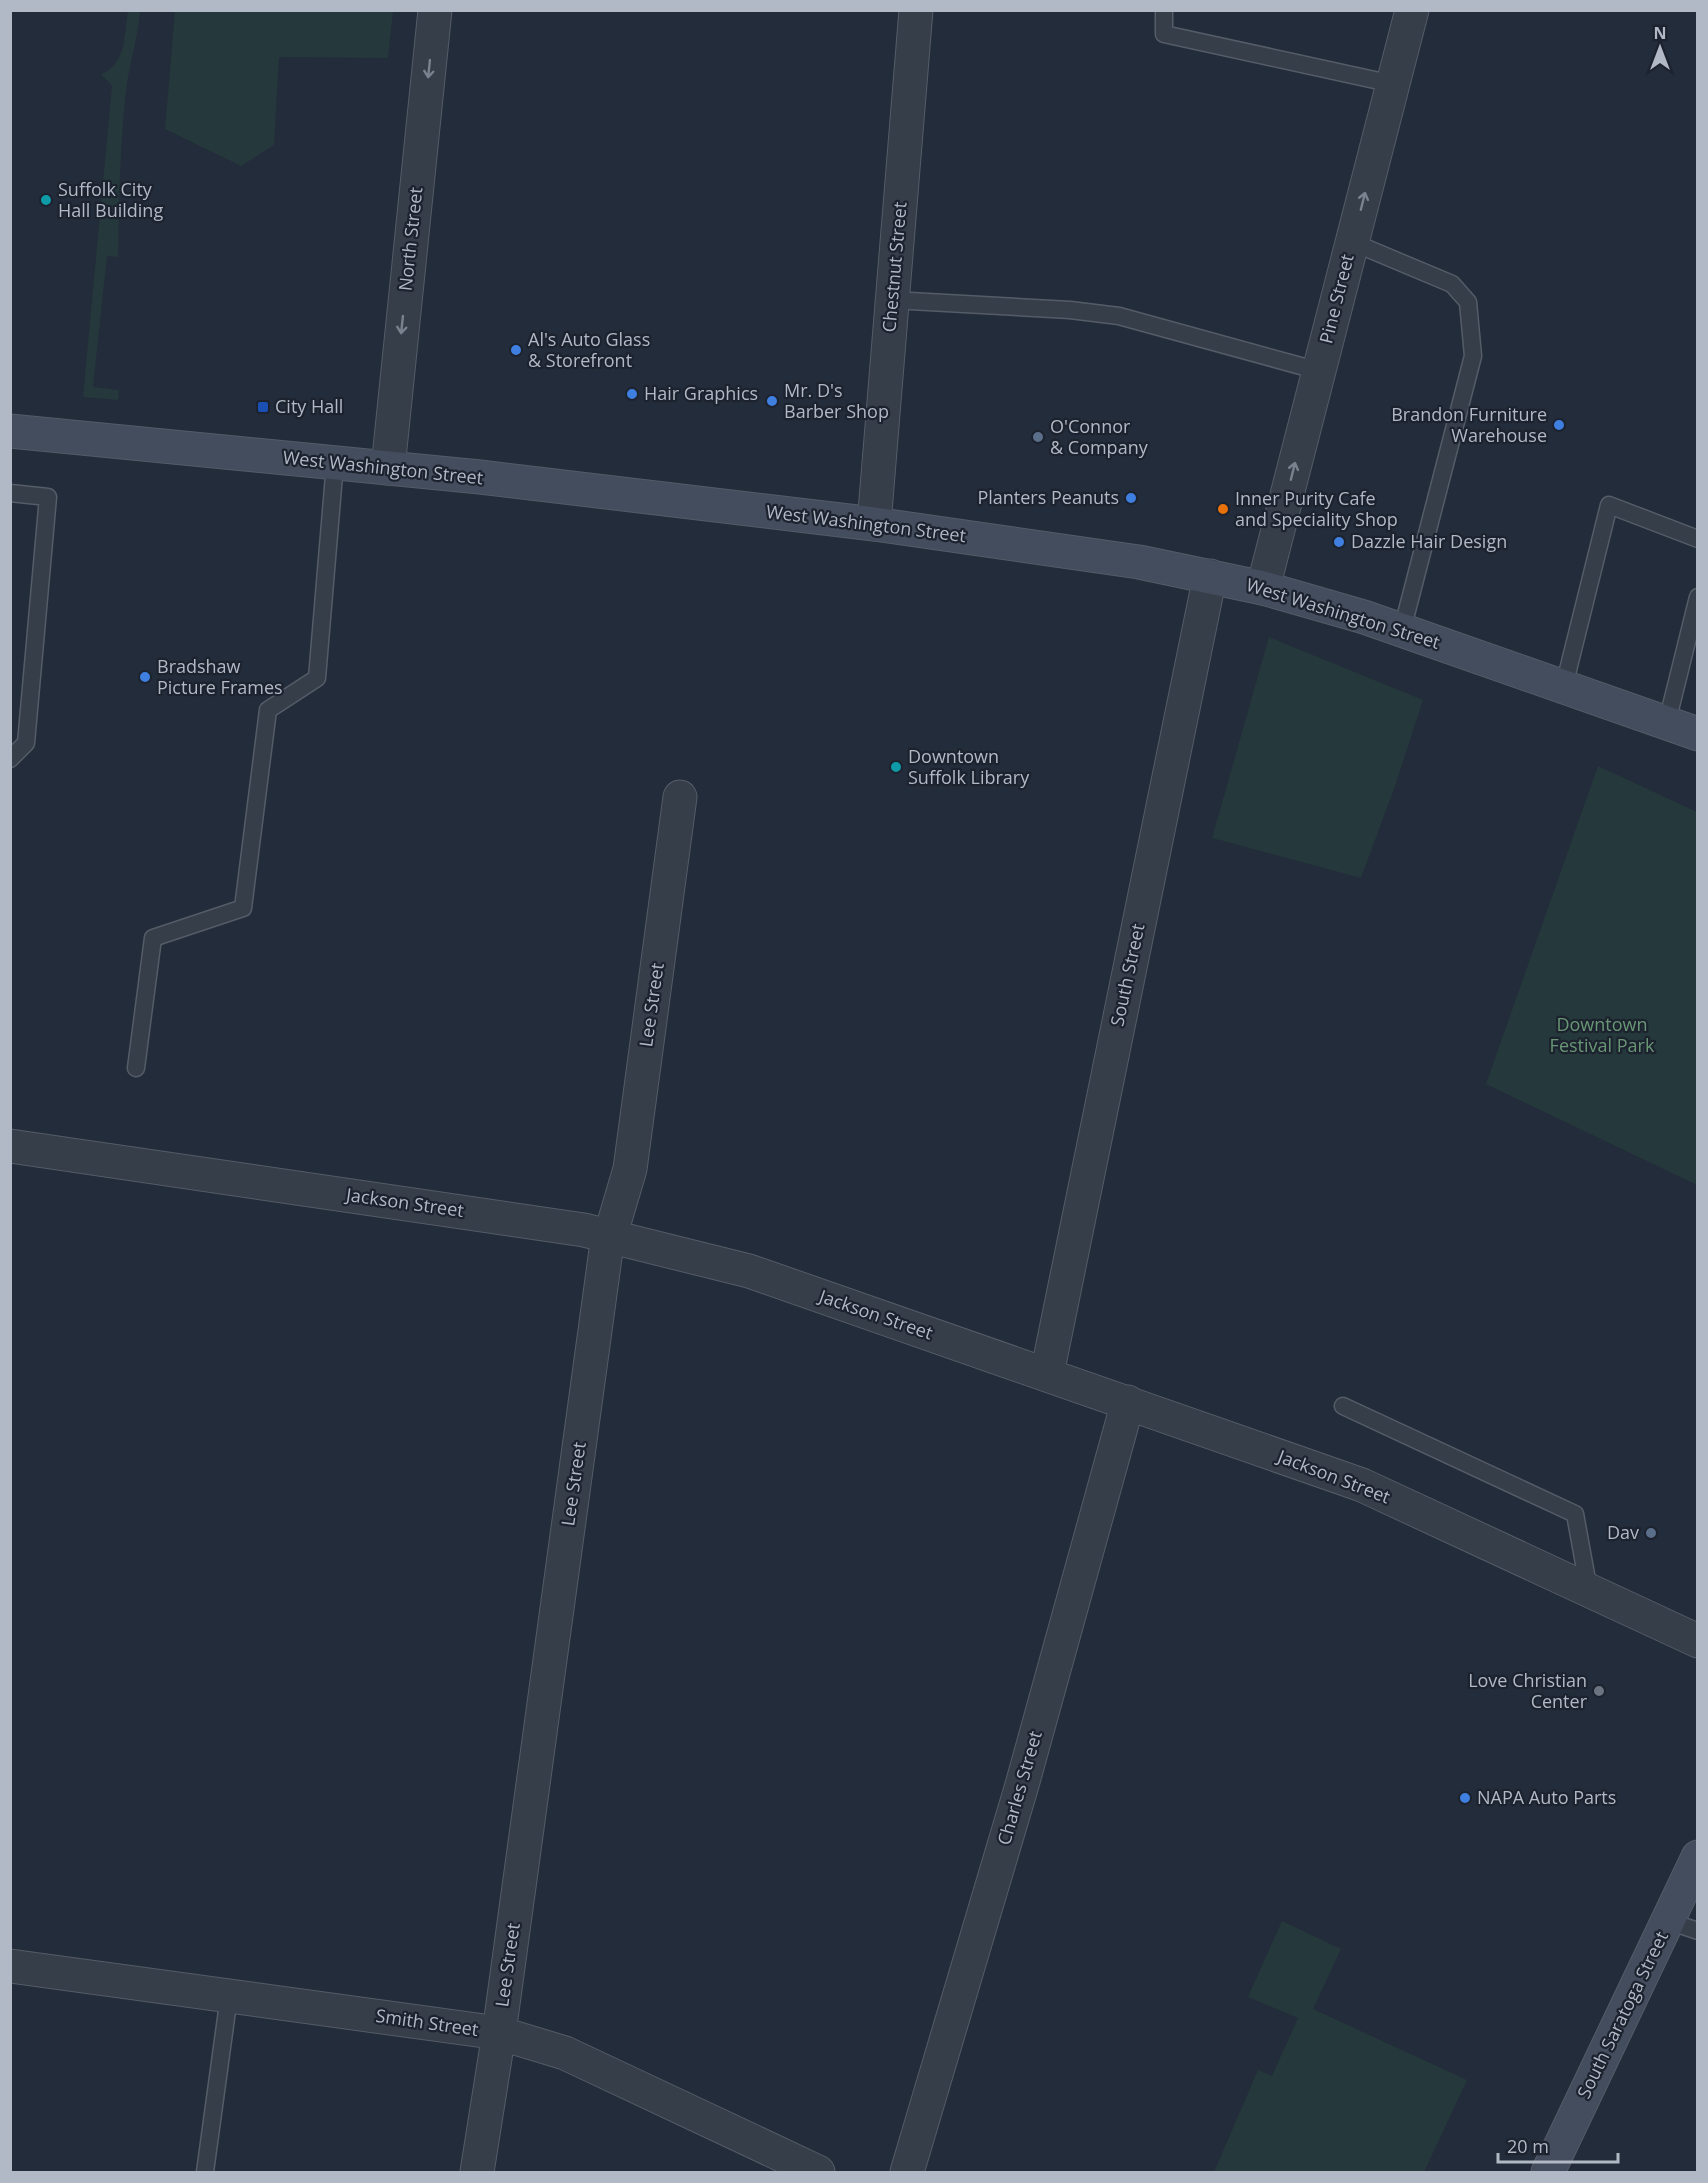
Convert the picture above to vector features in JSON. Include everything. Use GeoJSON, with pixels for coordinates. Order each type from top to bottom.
{"type":"FeatureCollection","features":[{"type":"Feature","properties":{"kind":"main road","name":"West Washington Street"},"geometry":{"type":"LineString","coordinates":[[10,431],[388,468],[874,524],[1139,562],[1263,588],[1402,630],[1698,734]]}},
{"type":"Feature","properties":{"kind":"main road","name":"South Saratoga Street"},"geometry":{"type":"LineString","coordinates":[[1548,2172],[1683,1926],[1698,1857]]}},
{"type":"Feature","properties":{"kind":"street","name":"North Street"},"geometry":{"type":"LineString","coordinates":[[388,468],[435,10]]}},
{"type":"Feature","properties":{"kind":"street","name":"Chestnut Street"},"geometry":{"type":"LineString","coordinates":[[874,524],[915,10]]}},
{"type":"Feature","properties":{"kind":"street","name":"Pine Street"},"geometry":{"type":"LineString","coordinates":[[1263,588],[1412,10]]}},
{"type":"Feature","properties":{"kind":"street","name":"South Street"},"geometry":{"type":"LineString","coordinates":[[1047,1374],[1210,576]]}},
{"type":"Feature","properties":{"kind":"street","name":"Lee Street"},"geometry":{"type":"LineString","coordinates":[[477,2172],[499,2033],[609,1235],[630,1169],[680,797]]}},
{"type":"Feature","properties":{"kind":"street","name":"Jackson Street"},"geometry":{"type":"LineString","coordinates":[[10,1146],[609,1235],[749,1271],[1128,1401],[1362,1485],[1698,1641]]}},
{"type":"Feature","properties":{"kind":"street","name":"Charles Street"},"geometry":{"type":"LineString","coordinates":[[907,2172],[1022,1785],[1128,1401]]}},
{"type":"Feature","properties":{"kind":"street","name":"Smith Street"},"geometry":{"type":"LineString","coordinates":[[10,1966],[499,2033],[565,2053],[818,2172]]}},
{"type":"Feature","properties":{"kind":"lane"},"geometry":{"type":"LineString","coordinates":[[1164,10],[1164,34],[1393,84]]}},
{"type":"Feature","properties":{"kind":"lane"},"geometry":{"type":"LineString","coordinates":[[1352,242],[1452,284],[1468,302],[1473,356],[1402,630]]}},
{"type":"Feature","properties":{"kind":"lane"},"geometry":{"type":"LineString","coordinates":[[892,300],[1070,310],[1119,316],[1319,371]]}},
{"type":"Feature","properties":{"kind":"lane"},"geometry":{"type":"LineString","coordinates":[[136,1068],[153,938],[243,908],[268,710],[317,678],[335,463]]}},
{"type":"Feature","properties":{"kind":"lane"},"geometry":{"type":"LineString","coordinates":[[10,493],[48,497],[26,743],[10,759]]}},
{"type":"Feature","properties":{"kind":"lane"},"geometry":{"type":"LineString","coordinates":[[1564,686],[1610,505],[1698,539]]}},
{"type":"Feature","properties":{"kind":"lane"},"geometry":{"type":"LineString","coordinates":[[1667,722],[1698,597]]}},
{"type":"Feature","properties":{"kind":"lane"},"geometry":{"type":"LineString","coordinates":[[1343,1406],[1575,1514],[1589,1591]]}},
{"type":"Feature","properties":{"kind":"lane"},"geometry":{"type":"LineString","coordinates":[[205,2172],[229,1996]]}},
{"type":"Feature","properties":{"kind":"green space"},"geometry":{"type":"Polygon","coordinates":[[[128,11],[140,11],[125,105],[120,170],[118,257],[107,256],[93,387],[119,390],[118,400],[83,397],[112,86],[101,74],[116,63],[120,56],[125,39],[128,11]]]}},
{"type":"Feature","properties":{"kind":"green space"},"geometry":{"type":"Polygon","coordinates":[[[175,11],[393,11],[388,58],[279,57],[274,145],[241,166],[165,129],[175,11]]]}},
{"type":"Feature","properties":{"kind":"green space"},"geometry":{"type":"Polygon","coordinates":[[[1269,637],[1423,700],[1394,789],[1361,878],[1212,838],[1269,637]]]}},
{"type":"Feature","properties":{"kind":"green space","name":"Downtown Festival Park"},"geometry":{"type":"Polygon","coordinates":[[[1598,766],[1697,812],[1697,1185],[1486,1084],[1598,766]]]}},
{"type":"Feature","properties":{"kind":"green space"},"geometry":{"type":"Polygon","coordinates":[[[1282,1921],[1341,1949],[1313,2009],[1467,2080],[1424,2172],[1214,2172],[1258,2070],[1272,2076],[1298,2018],[1248,1997],[1282,1921]]]}},
{"type":"Feature","properties":{"kind":"place","name":"Suffolk City Hall Building"},"geometry":{"type":"Point","coordinates":[46,200]}},
{"type":"Feature","properties":{"kind":"place","name":"Al's Auto Glass & Storefront"},"geometry":{"type":"Point","coordinates":[516,350]}},
{"type":"Feature","properties":{"kind":"place","name":"Hair Graphics"},"geometry":{"type":"Point","coordinates":[632,394]}},
{"type":"Feature","properties":{"kind":"place","name":"Mr. D's Barber Shop"},"geometry":{"type":"Point","coordinates":[772,401]}},
{"type":"Feature","properties":{"kind":"place","name":"City Hall"},"geometry":{"type":"Point","coordinates":[263,407]}},
{"type":"Feature","properties":{"kind":"place","name":"Brandon Furniture Warehouse"},"geometry":{"type":"Point","coordinates":[1559,425]}},
{"type":"Feature","properties":{"kind":"place","name":"O'Connor & Company"},"geometry":{"type":"Point","coordinates":[1038,437]}},
{"type":"Feature","properties":{"kind":"place","name":"Planters Peanuts"},"geometry":{"type":"Point","coordinates":[1131,498]}},
{"type":"Feature","properties":{"kind":"place","name":"Inner Purity Cafe and Speciality Shop"},"geometry":{"type":"Point","coordinates":[1223,509]}},
{"type":"Feature","properties":{"kind":"place","name":"Dazzle Hair Design"},"geometry":{"type":"Point","coordinates":[1339,542]}},
{"type":"Feature","properties":{"kind":"place","name":"Bradshaw Picture Frames"},"geometry":{"type":"Point","coordinates":[145,677]}},
{"type":"Feature","properties":{"kind":"place","name":"Downtown Suffolk Library"},"geometry":{"type":"Point","coordinates":[896,767]}},
{"type":"Feature","properties":{"kind":"place","name":"Dav"},"geometry":{"type":"Point","coordinates":[1651,1533]}},
{"type":"Feature","properties":{"kind":"place","name":"Love Christian Center"},"geometry":{"type":"Point","coordinates":[1599,1691]}},
{"type":"Feature","properties":{"kind":"place","name":"NAPA Auto Parts"},"geometry":{"type":"Point","coordinates":[1465,1798]}}]}
